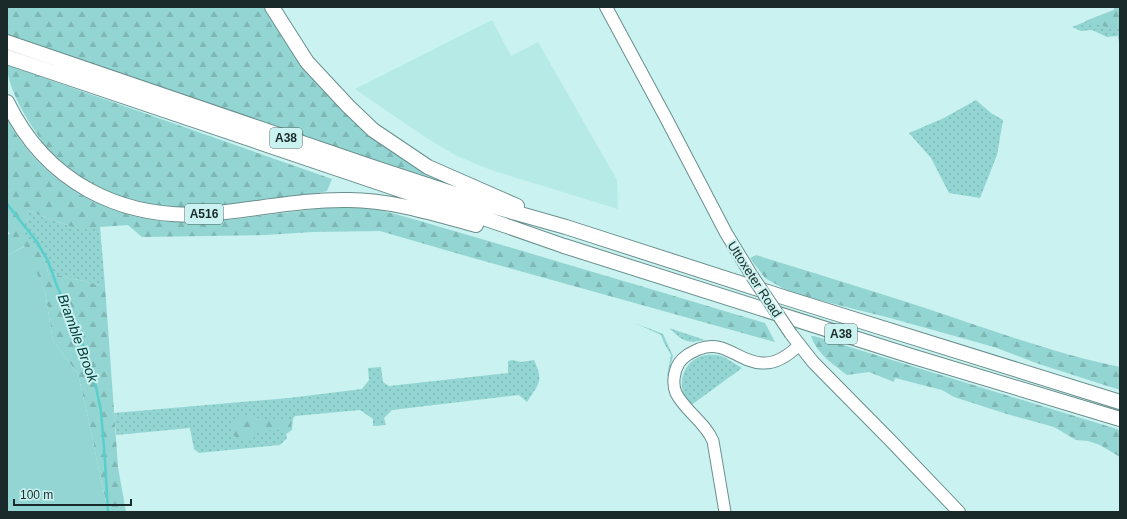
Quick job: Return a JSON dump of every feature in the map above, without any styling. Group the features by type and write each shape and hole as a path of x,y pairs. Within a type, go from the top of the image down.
{"highway":[{"path":"272,7 307,62 348,106 373,130 428,167 566,228"},
{"name":"A38","path":"7,42 488,205 566,228 1120,402"},
{"name":"A38","path":"7,57 564,246 911,356 1120,419"},
{"name":"A516","path":"7,102 23,130 54,165 84,188 129,207 160,213 192,214 244,210 320,200 362,200 386,203 564,246"}],"main road":[{"name":"Uttoxeter Road","path":"606,7 667,120 703,192 739,256 791,334 813,362 959,512"}],"street":[{"path":"725,512 713,441 708,432 684,404 676,392 675,379 677,368 687,355 709,346 724,348 746,359 761,363 775,361 792,352 799,345"}],"shaded area":[{"path":"492,20 511,56 538,42 617,180 618,209 491,170 457,156 425,137 355,89"}],"green space":[{"path":"7,7 264,7 294,55 318,85 342,109 440,180 439,183 375,160 7,37"},
{"path":"1114,7 1120,7 1120,48 1118,36 1107,37 1092,30 1081,31 1072,27 1114,10"},
{"path":"1114,7 1120,7 1120,26 1107,27 1085,21 1114,10"},
{"path":"7,65 332,179 327,191 219,206 196,208 167,207 130,200 80,176 49,151 17,100 10,82"},
{"path":"976,100 991,113 1003,120 997,155 980,198 949,193 931,158 909,133 944,118"},
{"path":"7,119 31,154 45,169 61,182 97,203 137,217 177,222 197,222 238,219 335,207 356,207 380,210 765,323 775,342 380,231 142,237 128,225 72,227 26,210 27,232 24,232 44,259 48,273 105,286 118,467 126,512 108,512 78,374 53,341 45,292 24,246 7,256 7,235 10,234 7,230"},
{"path":"26,210 72,227 100,227 105,286 48,273 44,259 23,232 27,231"},
{"path":"25,246 45,292 53,341 78,374 108,512 7,512 7,256"},
{"path":"756,255 899,299 1069,355 1120,367 1120,390 1039,364 994,347 890,318 791,293 765,278 750,258"},
{"path":"635,323 663,334 673,356 668,376 671,355 661,335"},
{"path":"669,328 705,340 693,342 682,339"},
{"path":"811,336 1120,430 1120,457 1100,445 1088,441 1076,440 1054,427 954,397 942,390 895,378 894,382 869,372 847,375 821,353"},
{"path":"706,355 718,355 742,368 690,406 682,389 684,371 696,358"},
{"path":"513,360 521,362 534,360 539,373 539,382 535,391 527,402 519,395 392,410 384,418 386,425 373,426 373,419 360,410 295,416 293,419 292,430 286,434 287,438 280,445 199,453 194,449 190,428 116,435 114,413 289,398 362,389 369,380 368,368 381,367 383,382 389,386 508,373 508,361"},
{"path":"240,416 292,421 290,430 286,434 279,430 257,431 252,441 243,441 234,436 232,423"}],"waterway":[{"name":"Bramble Brook","path":"7,204 37,242 48,261 92,368 101,411 108,512"}]}
